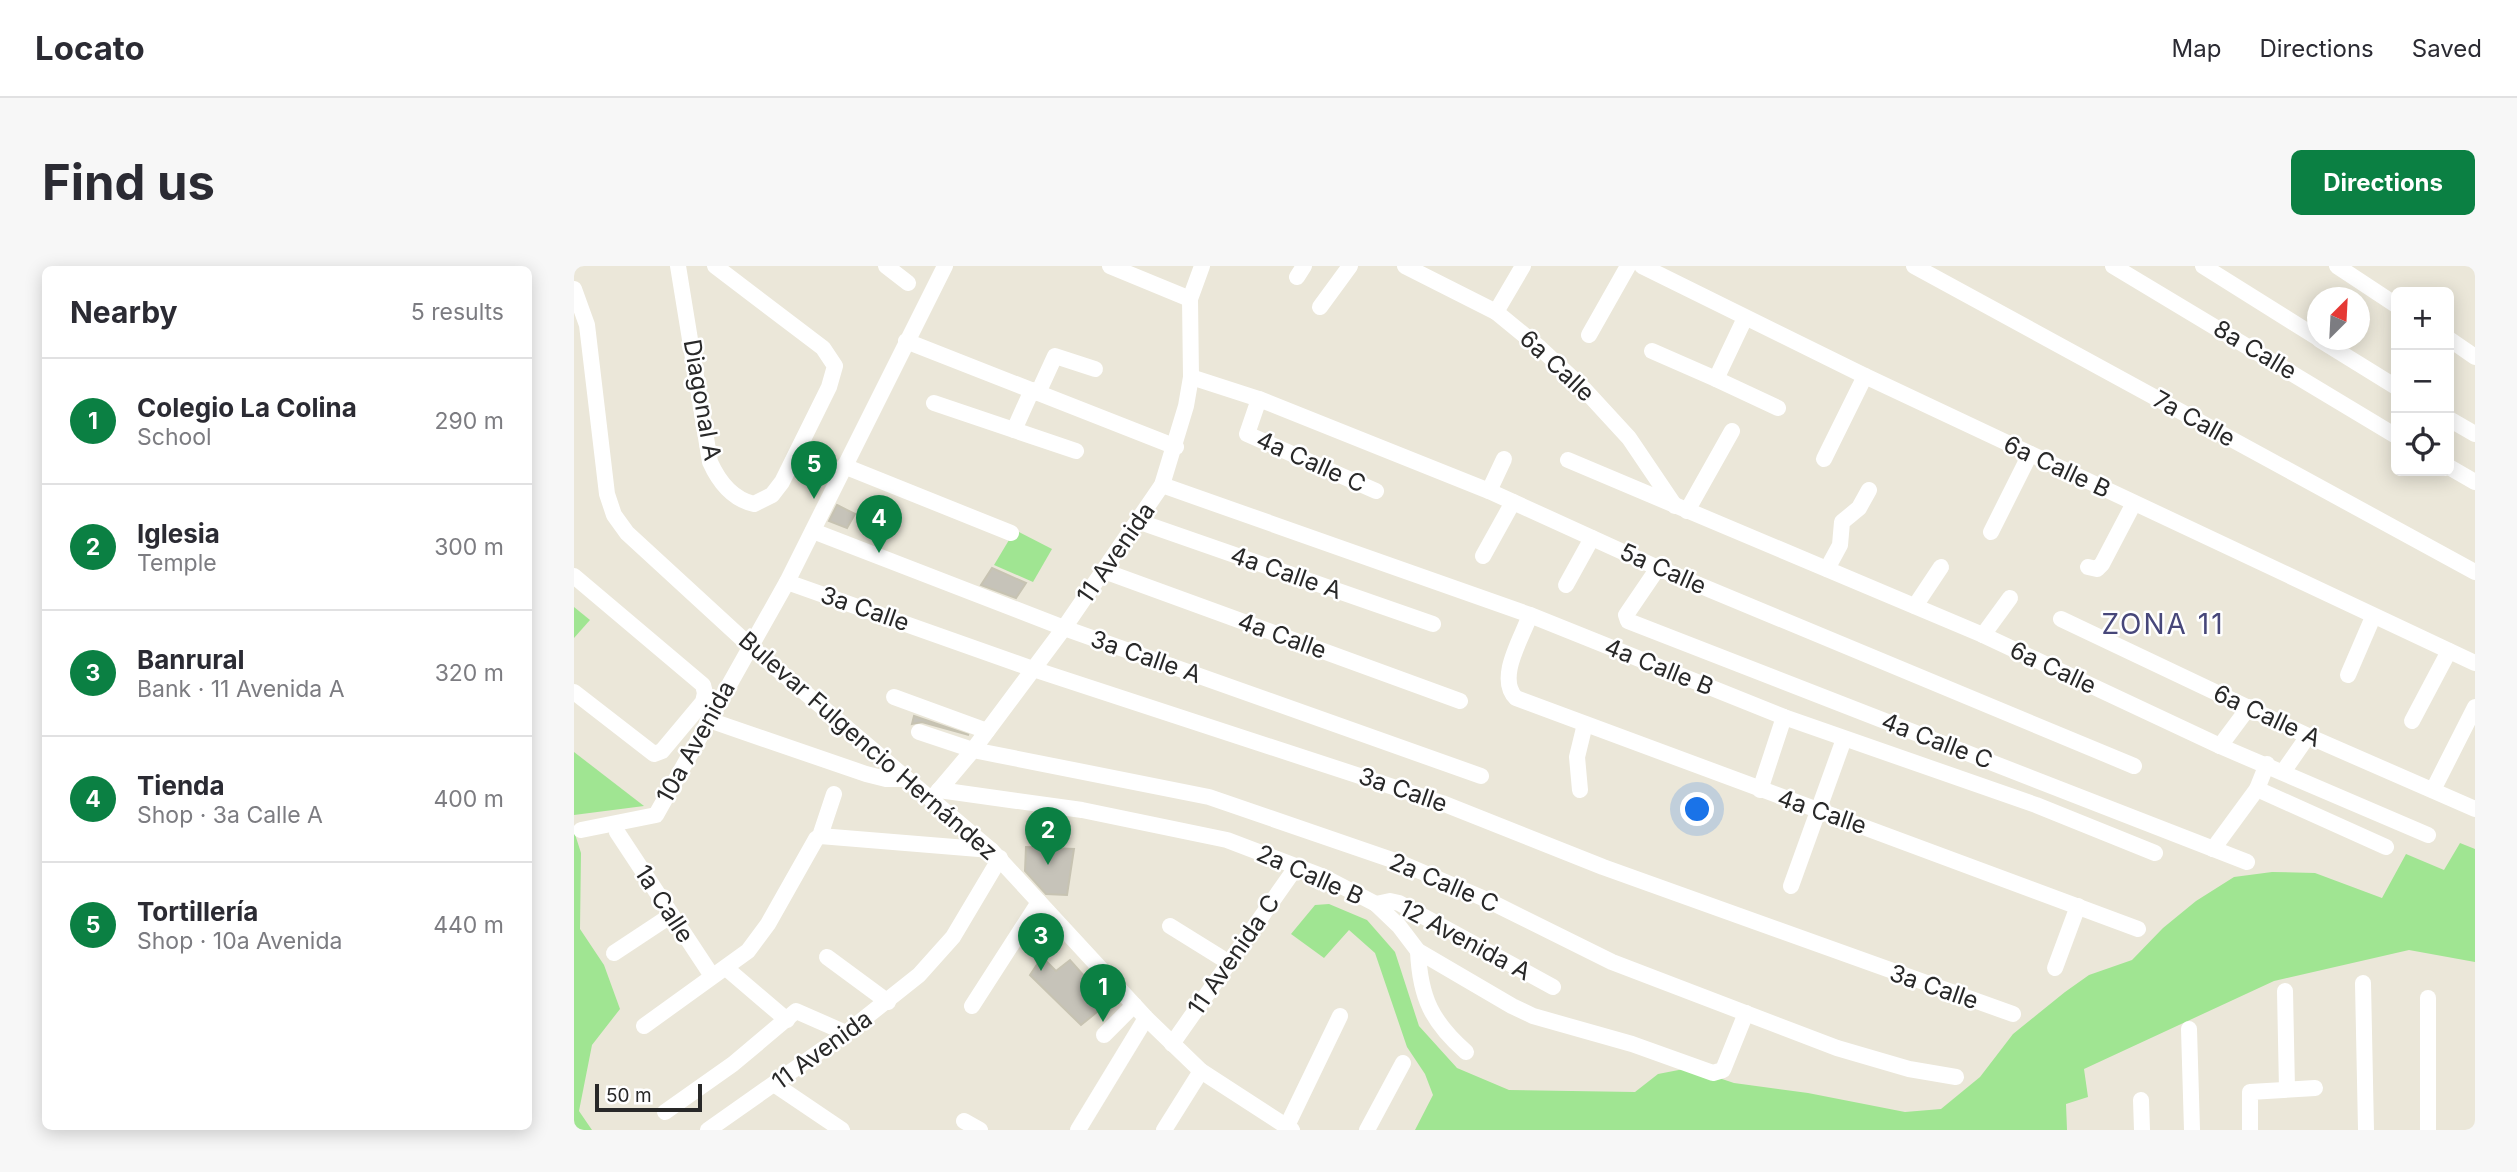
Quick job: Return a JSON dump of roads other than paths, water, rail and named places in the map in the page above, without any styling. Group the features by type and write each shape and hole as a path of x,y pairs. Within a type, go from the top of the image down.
{"street":[{"name":"Diagonal A","path":"678,266 710,462 717,478 731,492 754,504 765,500 782,482 829,387 835,366 831,356 715,266"},
{"path":"886,266 908,284"},
{"name":"10a Avenida","path":"581,830 656,815 787,582 945,266"},
{"path":"1110,266 1190,299"},
{"name":"11 Avenida","path":"935,795 973,750 1064,628 1140,522 1162,485 1176,447 1191,377 1190,299 1202,266"},
{"path":"1320,307 1350,266"},
{"name":"6a Calle","path":"1405,266 1496,312 1539,348 1629,438 1681,509"},
{"path":"1496,312 1523,266"},
{"path":"1589,335 1628,266"},
{"name":"6a Calle B","path":"1642,266 1865,376 2475,663"},
{"name":"7a Calle","path":"1914,266 2475,572"},
{"name":"8a Calle","path":"2113,266 2391,433"},
{"path":"2203,266 2307,331"},
{"path":"2337,266 2391,302"},
{"name":"Bulevar Fulgencio Hernández","path":"574,289 587,325 599,446 614,515 626,533 750,646 907,779 935,795 995,854 1146,1018 1201,1071 1288,1129"},
{"path":"1716,379 1745,318"},
{"path":"906,341 1176,447"},
{"path":"2454,342 2475,356"},
{"path":"2337,350 2391,384"},
{"path":"1652,351 1778,408"},
{"path":"1014,430 1055,356 1095,369"},
{"path":"1824,459 1865,376"},
{"name":"5a Calle","path":"1191,377 1259,399 1489,491 1658,568 2134,766"},
{"name":"4a Calle C","path":"1259,399 1246,433 1376,491"},
{"path":"934,403 1076,451"},
{"path":"2454,422 2475,434"},
{"path":"1681,509 1732,431"},
{"path":"1991,532 2030,454"},
{"path":"1489,491 1504,458"},
{"name":"6a Calle","path":"1568,460 1983,635 2220,746 2428,835"},
{"path":"844,466 1011,533"},
{"path":"2454,470 2475,482"},
{"name":"4a Calle B","path":"1162,485 1531,615 1784,717 2036,805 2155,853"},
{"path":"1827,569 1840,545 1842,522 1859,508 1869,490"},
{"path":"1483,556 1513,502"},
{"path":"2088,567 2097,569 2102,564 2134,503"},
{"name":"4a Calle A","path":"1140,522 1433,624"},
{"name":"3a Calle A","path":"813,531 1064,628 1481,776"},
{"path":"1566,585 1592,538"},
{"path":"1915,606 1941,567"},
{"name":"4a Calle C","path":"1658,568 1626,615 1628,621 2247,863"},
{"name":"4a Calle","path":"1104,571 1460,701"},
{"path":"574,576 703,685 705,693 703,702 662,751 654,754 574,692"},
{"name":"3a Calle","path":"787,582 1033,669 1442,803 1615,872 2013,1014"},
{"path":"1983,635 2010,598"},
{"name":"4a Calle","path":"1531,615 1506,678 1508,691 1516,698 2138,929"},
{"path":"2348,675 2373,617"},
{"name":"6a Calle A","path":"2061,619 2308,736 2475,809"},
{"path":"2412,720 2449,651"},
{"path":"894,697 987,730"},
{"path":"2220,746 2249,707"},
{"path":"2433,790 2474,710"},
{"path":"1760,790 1784,717"},
{"path":"709,720 866,774 886,779 907,779"},
{"path":"1580,790 1577,757 1585,724"},
{"name":"2a Calle C","path":"919,732 973,750 1209,797 1401,863 1485,899 1612,962 1837,1048 1909,1069 1956,1077"},
{"path":"2283,772 2308,736"},
{"path":"1791,886 1844,739"},
{"path":"2213,849 2257,789 2267,764"},
{"path":"2257,789 2386,848"},
{"path":"644,1026 743,956 759,938 820,836 834,794"},
{"name":"2a Calle B","path":"935,795 1082,810 1227,840 1297,866 1376,904 1399,926 1418,951 1533,1016 1632,1044 1713,1073 1723,1070 1746,1013"},
{"name":"1a Calle","path":"617,832 670,916 719,972 793,1015 846,1033"},
{"path":"820,836 995,854"},
{"name":"11 Avenida","path":"708,1130 846,1033 919,975 953,937 995,854"},
{"name":"11 Avenida C","path":"1172,1044 1297,866"},
{"path":"972,1006 1039,902"},
{"name":"12 Avenida A","path":"1376,904 1399,902 1553,987"},
{"path":"2055,968 2078,906"},
{"path":"614,953 670,916"},
{"path":"1170,926 1228,962"},
{"path":"1418,951 1421,981 1428,1007 1443,1031 1466,1052"},
{"path":"827,957 888,1002"},
{"path":"2363,983 2366,1130"},
{"path":"2285,991 2287,1089"},
{"path":"2428,999 2428,1130"},
{"path":"1104,1035 1134,1005"},
{"path":"665,1112 733,1064 793,1015"},
{"path":"1288,1129 1340,1016"},
{"path":"1077,1130 1146,1018"},
{"path":"2189,1029 2192,1130"},
{"path":"1367,1130 1403,1063"},
{"path":"1164,1130 1201,1071"},
{"path":"774,1084 842,1130"},
{"path":"2250,1130 2250,1092 2315,1088"},
{"path":"2141,1100 2143,1130"},
{"path":"964,1121 980,1130"}],"place":[{"name":"Tortillería","path":"814,499"},
{"name":"Tienda","path":"879,553"},
{"name":"Iglesia","path":"1048,865"},
{"name":"Banrural","path":"1041,971"},
{"name":"Colegio La Colina","path":"1103,1022"}],"district":[{"name":"ZONA 11","path":"2163,624"}]}
